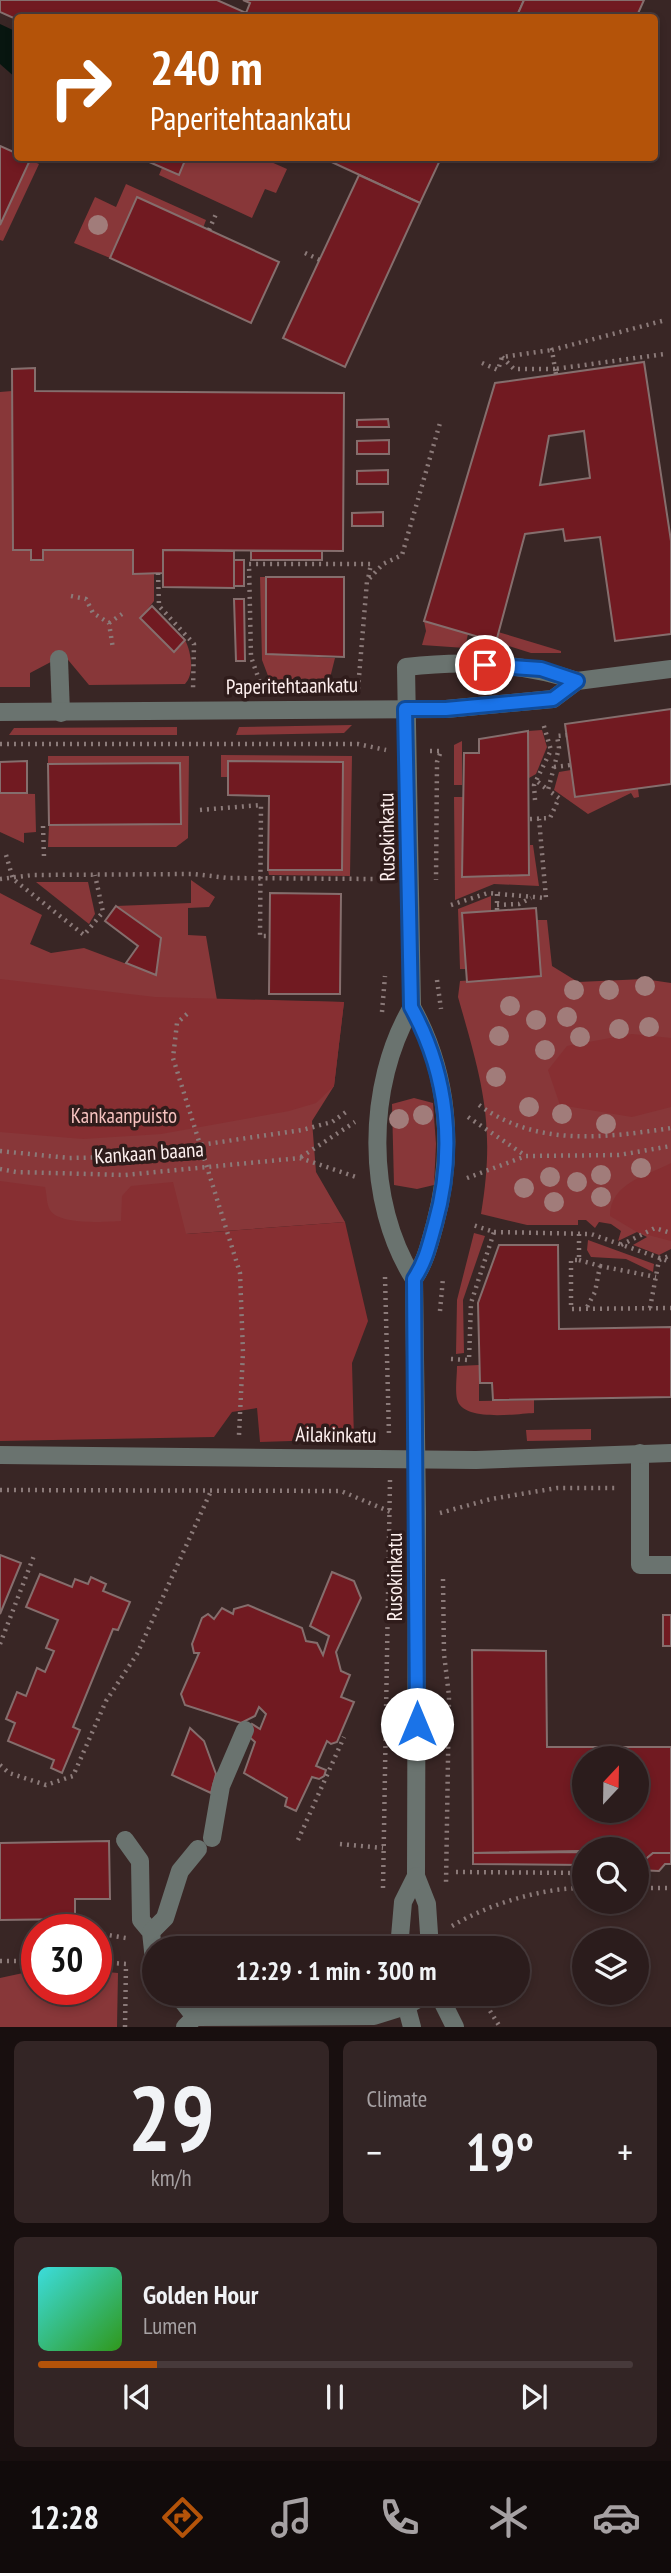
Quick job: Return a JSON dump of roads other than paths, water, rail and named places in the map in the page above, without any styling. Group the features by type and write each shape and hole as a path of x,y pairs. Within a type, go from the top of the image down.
{"street":[{"path":"59,659 61,713"},
{"name":"Paperitehtaankatu","path":"406,667 446,663 541,669 577,681 671,669"},
{"name":"Rusokinkatu","path":"406,667 411,1007 424,1030 438,1069 446,1111 447,1142 443,1192 428,1254 414,1279"},
{"name":"Paperitehtaankatu","path":"0,712 446,709 553,699 577,681"},
{"name":"Rusokinkatu","path":"411,1007 399,1028 386,1070 381,1101 379,1167 384,1203 395,1242 414,1279 416,1877 427,1903 429,1936"},
{"path":"640,1453 640,1565 671,1565"},
{"name":"Ailakinkatu","path":"0,1455 416,1460 671,1453"},
{"path":"156,1936 180,1871 205,1843 221,1786 245,1730"},
{"path":"125,1840 140,1861 141,1920 148,1936"},
{"name":"Rusokinkatu","path":"400,1936 403,1902 416,1877"},
{"path":"182,2006 190,2022 374,2016 392,2006"},
{"path":"407,2006 412,2027"},
{"path":"444,2006 454,2027"}],"park label":[{"name":"Kankaanpuisto","path":"124,1116"}]}
